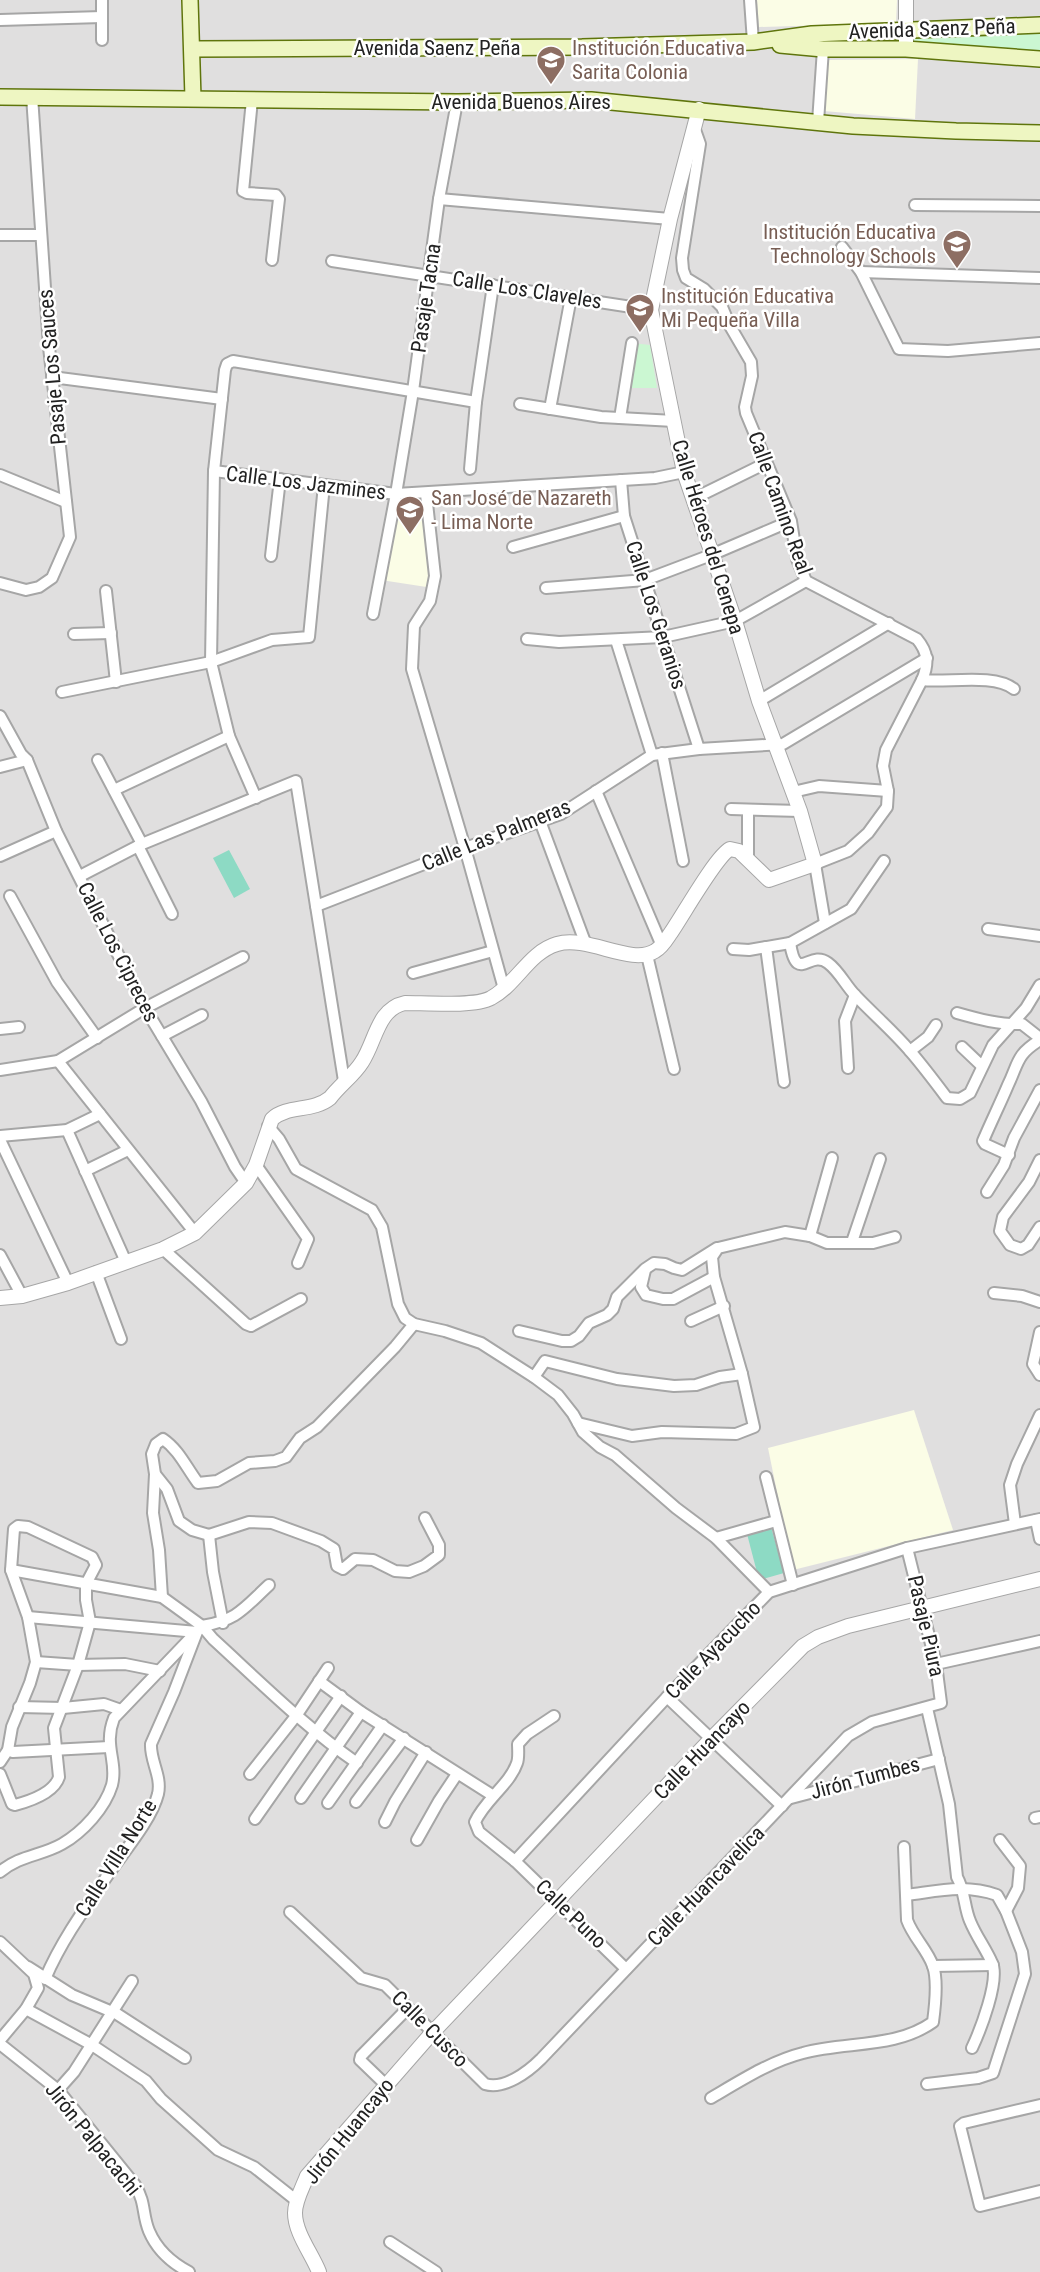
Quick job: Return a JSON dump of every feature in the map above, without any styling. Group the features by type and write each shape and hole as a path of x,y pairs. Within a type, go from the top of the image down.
{"main road":[{"path":"190,0 193,98"},
{"name":"Avenida Saenz Peña","path":"192,49 582,48 753,42 812,34 1040,25"},
{"name":"Avenida Saenz Peña","path":"753,42 823,49 906,49 1040,59"},
{"name":"Avenida Buenos Aires","path":"0,97 457,102 591,100 818,122 956,131 1040,132"}],"street":[{"path":"102,0 102,40"},
{"path":"750,0 753,42"},
{"path":"906,0 906,49"},
{"path":"0,20 102,17"},
{"path":"818,122 823,49"},
{"name":"Pasaje Los Sauces","path":"0,583 26,590 39,587 52,578 70,537 52,377 32,96"},
{"path":"252,100 243,191 276,195 279,199 272,260"},
{"name":"Pasaje Tacna","path":"373,614 413,391 439,199 457,102"},
{"name":"Calle Héroes del Cenepa","path":"699,109 670,219 651,310 684,471 735,621 759,701 800,811 815,864 825,923"},
{"name":"Calle Camino Real","path":"694,127 700,144 682,258 683,270 686,278 704,289 722,307 730,326 752,362 746,413 791,521 797,560 806,581 917,639 926,649 927,658"},
{"path":"439,199 670,219"},
{"path":"915,205 1040,206"},
{"path":"0,235 41,235"},
{"path":"842,247 861,272 899,349 948,351 1040,343"},
{"name":"Calle Los Claveles","path":"332,261 651,310"},
{"path":"861,272 1040,278"},
{"path":"470,469 476,402 493,285"},
{"path":"550,409 571,297"},
{"path":"620,418 632,344"},
{"path":"256,798 229,736 211,662 214,471 227,364 233,361 476,402"},
{"path":"52,377 222,399"},
{"path":"520,404 620,418 674,421"},
{"path":"693,499 758,467"},
{"name":"Calle Los Jazmines","path":"214,471 396,494 426,494 655,478 684,471"},
{"path":"0,475 66,502"},
{"path":"271,556 280,479"},
{"name":"Calle Los Geranios","path":"621,480 624,516 699,749"},
{"path":"62,692 211,662 272,640 309,637 324,485"},
{"path":"426,494 435,576 430,601 414,626 412,669 504,989"},
{"path":"513,547 624,516"},
{"path":"546,588 645,580 779,526"},
{"path":"527,639 558,642 663,637 735,621 806,581"},
{"path":"106,591 116,682"},
{"path":"759,701 889,623"},
{"path":"74,634 111,633"},
{"path":"616,640 657,754 683,861"},
{"path":"0,1298 22,1296 68,1283 163,1249 195,1233 246,1183 256,1165 266,1139 268,1126 276,1115 324,1103 363,1061 386,1012 396,1005 461,1003 490,999 504,989 544,950 559,943 585,942 629,954 647,955 662,946 686,913 723,852 733,849 748,859 769,880 848,851 868,833 887,807 888,791 883,766 886,750 927,671 927,658"},
{"path":"776,744 783,744 927,658"},
{"path":"922,680 985,681 1014,689"},
{"name":"Calle Los Cipreces","path":"0,716 21,754 27,760 56,831 145,1008 201,1101 235,1167 246,1183"},
{"path":"114,790 229,736"},
{"name":"Calle Las Palmeras","path":"316,906 465,848 561,814 657,754 776,744"},
{"path":"0,767 27,760"},
{"path":"98,760 172,914"},
{"path":"80,876 140,845 296,781 344,1081"},
{"path":"793,792 819,786 888,791"},
{"path":"596,791 662,946"},
{"path":"731,809 800,811"},
{"path":"748,810 748,859"},
{"path":"540,821 585,942"},
{"path":"0,856 56,831"},
{"path":"733,949 749,950 790,944 855,907 884,861"},
{"path":"9,896 57,982 97,1038"},
{"path":"988,929 1040,936"},
{"path":"790,944 795,963 819,960 826,962 910,1051 947,1098 951,1099 960,1099 970,1093 993,1045 1026,1008 1040,985"},
{"path":"766,947 784,1082"},
{"path":"413,973 493,951"},
{"path":"647,955 674,1069"},
{"path":"0,1070 58,1061 145,1008 243,957"},
{"path":"848,1068 844,1021 855,995"},
{"path":"957,1013 981,1020 1022,1024 1040,1039 1028,1048 1015,1066 1010,1083 983,1141 1009,1155"},
{"path":"162,1036 202,1015"},
{"path":"910,1051 928,1037 936,1025"},
{"path":"0,1029 20,1027"},
{"path":"962,1047 982,1066"},
{"path":"58,1061 195,1233"},
{"path":"987,1192 1009,1155 1014,1138 1040,1090"},
{"path":"68,1283 0,1138 67,1130 100,1114"},
{"path":"268,1126 279,1139 296,1169 372,1210 382,1227 398,1304 405,1318 414,1324 445,1331 481,1344 558,1395 583,1432 600,1447 615,1455 676,1508 716,1538 769,1592"},
{"path":"67,1130 126,1262"},
{"path":"85,1171 128,1150"},
{"path":"810,1236 832,1158"},
{"path":"852,1242 880,1159"},
{"path":"1040,1160 1029,1182 1003,1217 1000,1231 1010,1245 1021,1249 1028,1245 1040,1227"},
{"path":"256,1165 308,1239 298,1263"},
{"path":"519,1331 561,1341 571,1341 579,1336 589,1323 613,1310 617,1297 654,1263 682,1269 718,1248 785,1232 810,1236 827,1243 873,1243 895,1237"},
{"path":"578,1423 632,1436 662,1432 736,1434 754,1426 724,1306 714,1277 712,1257 718,1248"},
{"path":"163,1249 251,1326 301,1299"},
{"path":"0,1255 22,1296"},
{"path":"645,1269 641,1287 646,1295 663,1299 673,1299 714,1277"},
{"path":"96,1272 121,1339"},
{"path":"994,1293 1022,1296 1040,1302"},
{"path":"691,1321 724,1306"},
{"path":"162,1597 159,1550 153,1513 155,1474 152,1454 156,1444 163,1439 180,1455 198,1483 217,1481 249,1463 275,1461 286,1457 300,1438 317,1427 329,1412 395,1347 414,1324"},
{"path":"1040,1332 1033,1364 1040,1375"},
{"path":"534,1377 545,1361 617,1379 674,1386 696,1385 720,1377 742,1374"},
{"path":"1015,1524 1010,1485 1017,1464 1040,1415"},
{"path":"155,1474 167,1489 179,1521 192,1530 209,1535 249,1522 272,1523 321,1541 334,1549 337,1566 343,1569 355,1559 373,1560 395,1571 409,1572 424,1566 439,1555 439,1545 424,1518"},
{"path":"766,1477 793,1585"},
{"path":"1038,1519 1040,1539"},
{"name":"Calle Ayacucho","path":"515,1861 667,1697 769,1592 907,1548 1038,1519"},
{"path":"716,1538 776,1521"},
{"path":"0,1762 8,1750 19,1707 30,1683 36,1662 28,1617 11,1570 14,1529 18,1526 28,1527 92,1557 96,1565 86,1584 90,1622 78,1665 54,1728 59,1777 57,1783 31,1800 15,1805 12,1804 0,1774"},
{"path":"209,1535 213,1572 223,1623"},
{"name":"Pasaje Piura","path":"907,1548 936,1664 941,1701 939,1704"},
{"path":"11,1570 162,1597 213,1639 296,1716 357,1763"},
{"name":"Calle Huancayo","path":"432,2033 712,1738 812,1639 848,1626 1040,1579"},
{"path":"28,1617 200,1629 235,1617 269,1585"},
{"path":"0,1872 15,1860 62,1844 94,1817 108,1797 112,1785 114,1774 109,1731 114,1718 200,1629"},
{"name":"Calle Villa Norte","path":"45,1979 71,1930 133,1839 158,1794 158,1778 150,1750 151,1744 200,1629"},
{"path":"936,1664 1040,1641"},
{"path":"36,1662 78,1665 125,1664 160,1671"},
{"path":"250,1774 296,1716 328,1668"},
{"path":"319,1681 361,1712 492,1796 506,1782 518,1762 518,1744 527,1734 554,1716"},
{"path":"255,1819 341,1696"},
{"path":"667,1697 787,1802"},
{"path":"19,1707 63,1708 104,1704 121,1710"},
{"name":"Calle Huancavelica","path":"485,2084 495,2085 510,2080 536,2064 844,1740 872,1722 939,1704"},
{"path":"927,1708 949,1804 957,1877 963,1887 969,1920 993,1965 993,1984 972,2048"},
{"path":"300,1798 361,1712"},
{"path":"328,1803 383,1725"},
{"path":"356,1803 404,1738"},
{"path":"8,1750 13,1752 109,1746"},
{"path":"386,1822 395,1802 426,1752"},
{"name":"Jirón Tumbes","path":"787,1802 939,1759"},
{"path":"417,1840 457,1774"},
{"name":"Calle Puno","path":"492,1796 475,1822 479,1832 515,1861 626,1968"},
{"path":"1000,1840 1020,1866 1017,1888 1006,1911"},
{"path":"711,2097 803,2053 896,2039 921,2031 933,2022 935,2004 933,1966 911,1931 908,1920 904,1847"},
{"path":"907,1895 963,1887 997,1895 1006,1911 1022,1953 1025,1974 993,2073 978,2078 927,2084"},
{"name":"Calle Cusco","path":"290,1911 361,1978 385,1985 485,2084"},
{"path":"0,1942 45,1979 72,1995 124,2018 185,2058"},
{"path":"933,1966 993,1965"},
{"path":"0,2042 38,1988 38,1980 28,1967"},
{"path":"58,2090 74,2072 132,1981"},
{"path":"26,2008 92,2045 146,2081 161,2099 218,2150 254,2167 297,2201"},
{"path":"386,2085 360,2060 361,2056 408,2008"},
{"name":"Jirón Huancayo","path":"319,2272 298,2227 295,2214 297,2201 307,2176 432,2033"},
{"name":"Jirón Palpacachi","path":"0,2042 58,2090 135,2185 143,2198 149,2231 167,2258 184,2271"},
{"path":"1040,2105 961,2125 979,2204 982,2206 1040,2191"},
{"path":"390,2242 436,2272"}],"shaded area":[{"path":"0,0 1040,0 1040,2272 0,2272"},
{"path":"757,0 897,0 896,23 759,27"},
{"path":"918,59 915,119 824,111 826,60"},
{"name":"San José de Nazareth - Lima Norte","path":"396,494 426,494 433,588 381,580"},
{"path":"914,1410 953,1530 793,1570 768,1448"}],"green space":[{"path":"1040,30 1040,53 911,41 913,34"},
{"path":"632,343 650,345 657,388 625,388"},
{"path":"229,850 250,889 234,898 213,858"},
{"path":"771,1527 784,1573 759,1580 747,1534"}],"place":[{"name":"Institución Educativa Sarita Colonia","path":"551,86"},
{"name":"Institución Educativa Technology Schools","path":"957,270"},
{"name":"Institución Educativa Mi Pequeña Villa","path":"640,334"},
{"name":"San José de Nazareth - Lima Norte","path":"410,536"}]}
